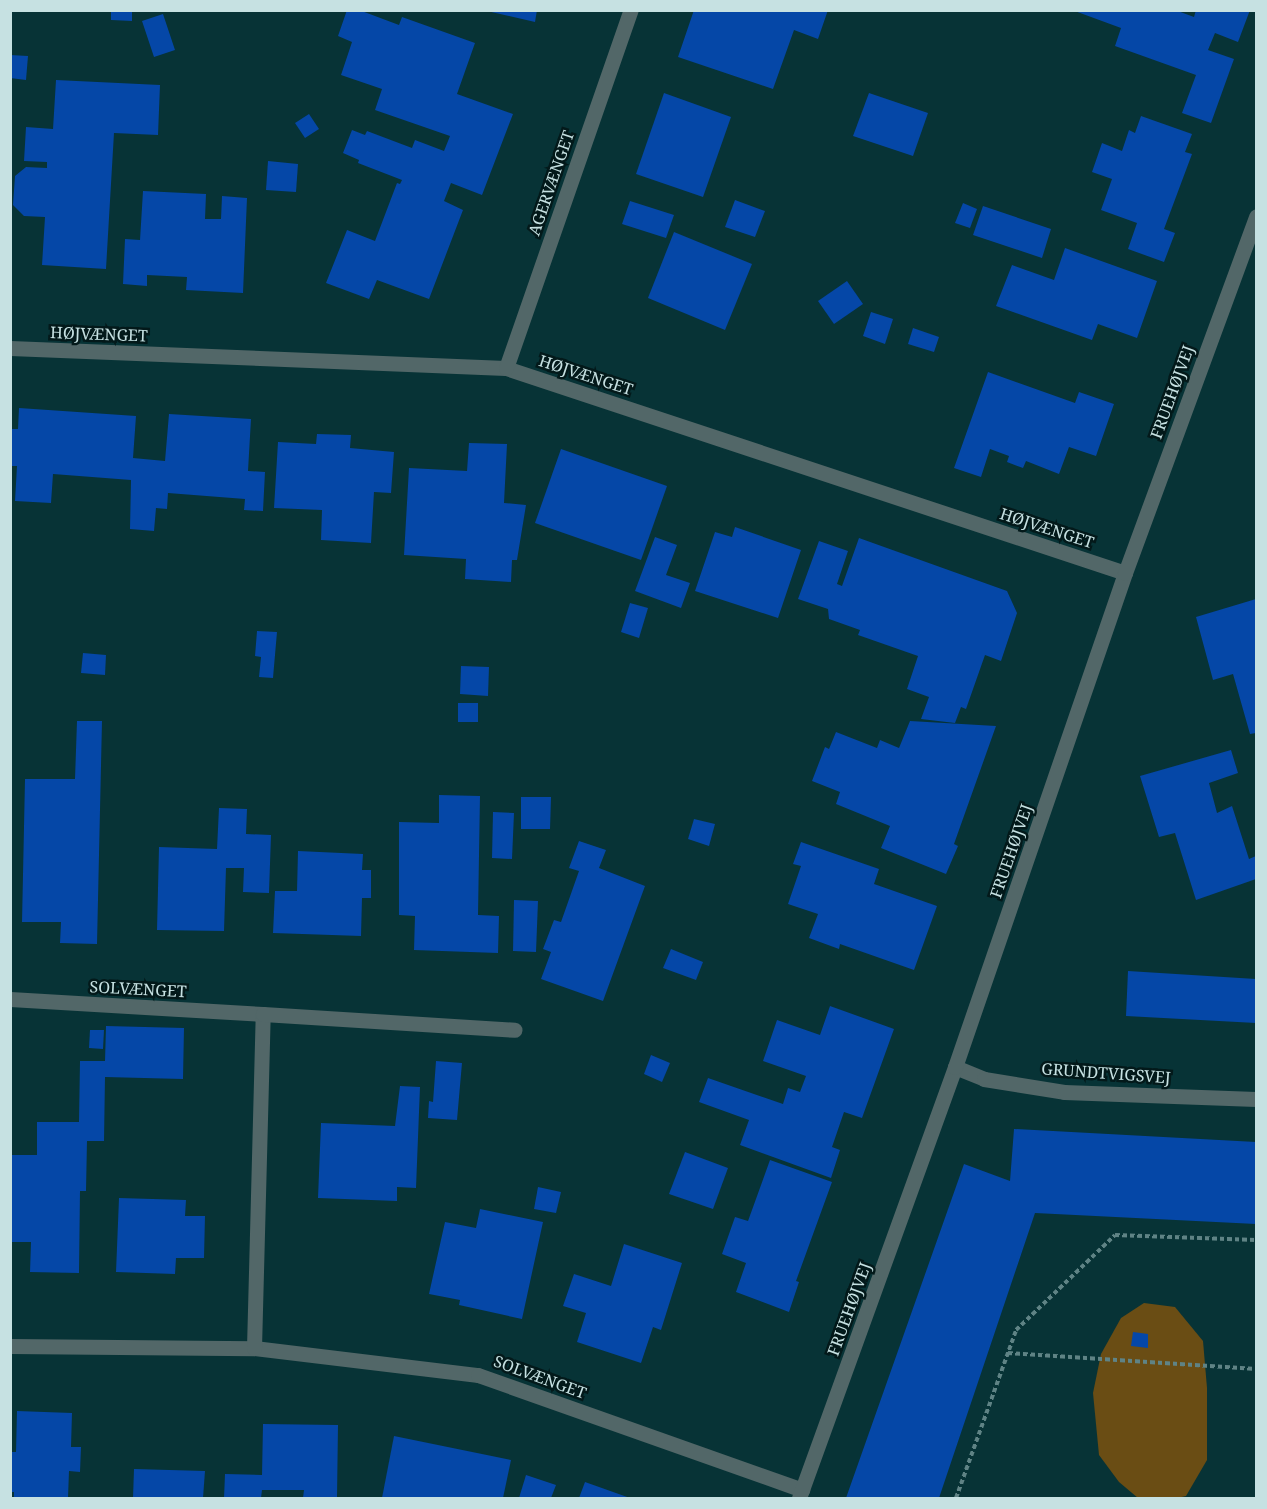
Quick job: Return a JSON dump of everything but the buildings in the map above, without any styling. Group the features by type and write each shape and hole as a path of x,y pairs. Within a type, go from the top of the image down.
{"street":[{"name":"AGERVÆNGET","path":"506,368 631,10"},
{"name":"FRUEHØJVEJ","path":"801,1494 955,1067 1125,573 1257,216"},
{"name":"HØJVÆNGET","path":"10,348 506,368 1125,573"},
{"name":"SOLVÆNGET","path":"10,999 514,1030"},
{"path":"254,1348 263,1014"},
{"name":"GRUNDTVIGSVEJ","path":"955,1067 984,1079 1064,1092 1257,1099"},
{"name":"SOLVÆNGET","path":"10,1346 254,1348 478,1375 801,1494"}],"path":[{"path":"956,1498 1016,1330 1115,1235 1257,1240"},
{"path":"1008,1353 1257,1369"}],"shaded area":[{"path":"1144,1303 1175,1307 1203,1341 1207,1388 1207,1460 1186,1496 1177,1498 1138,1498 1119,1482 1099,1455 1093,1393 1101,1354 1121,1318"}]}
